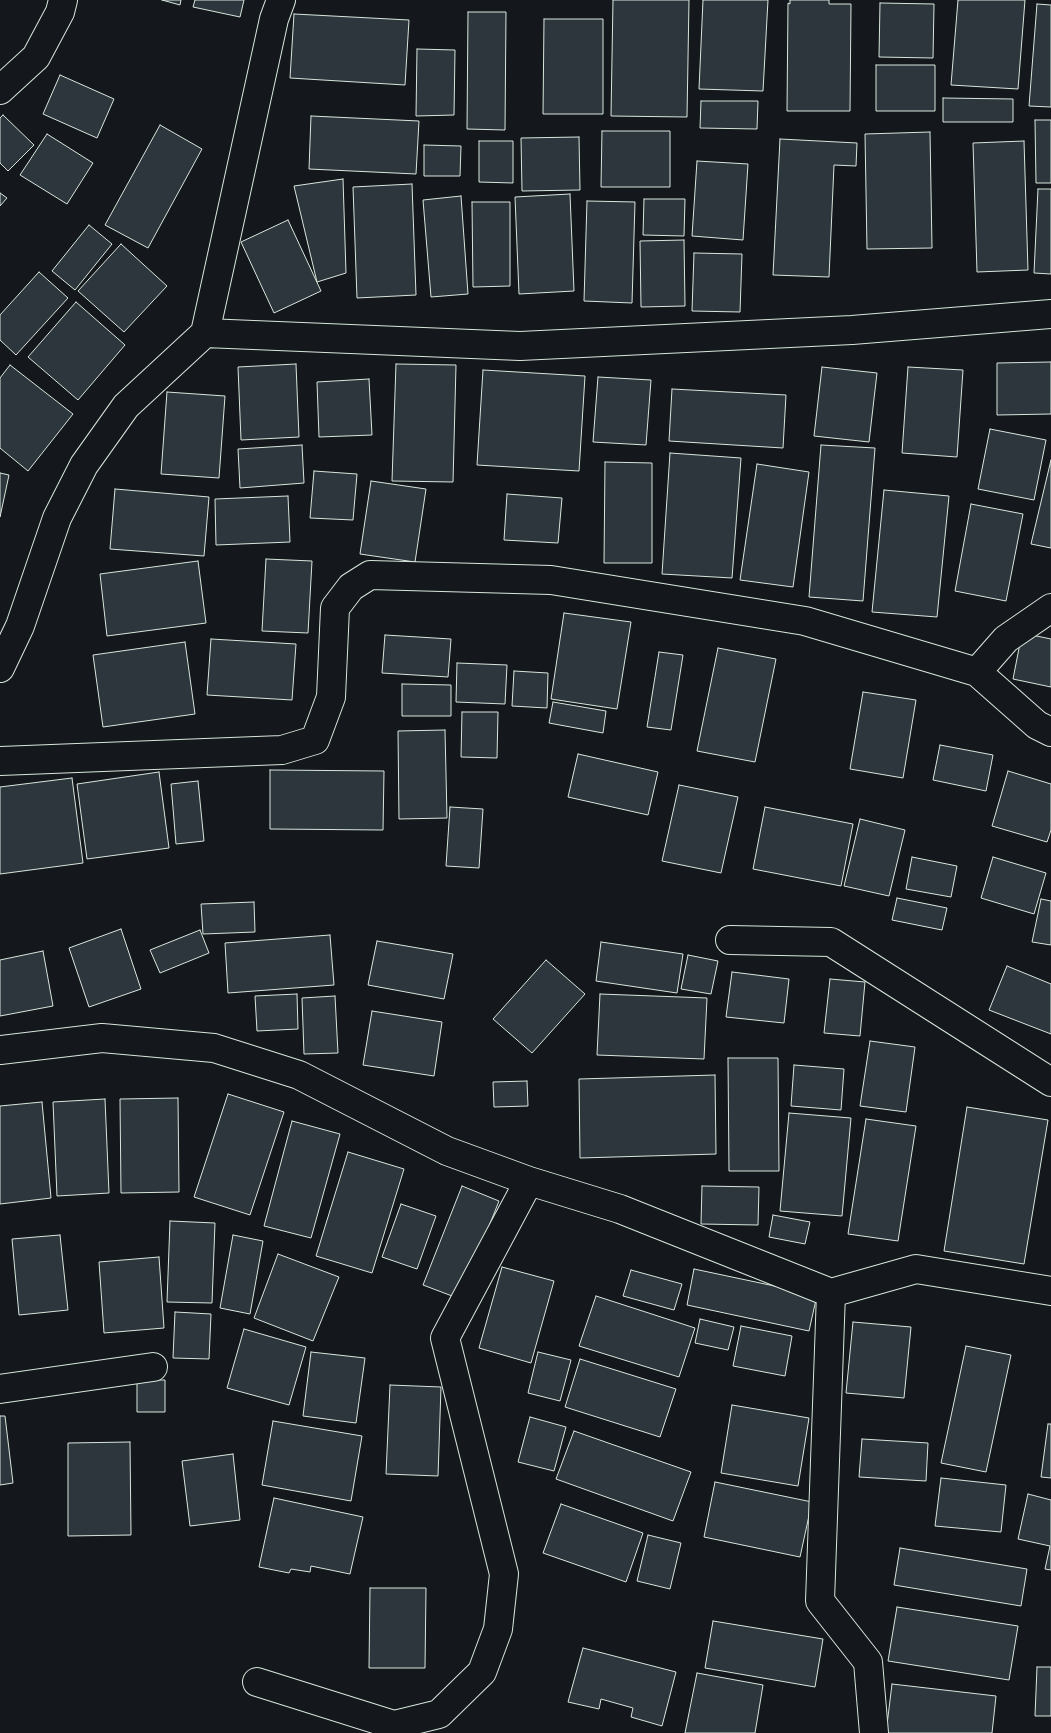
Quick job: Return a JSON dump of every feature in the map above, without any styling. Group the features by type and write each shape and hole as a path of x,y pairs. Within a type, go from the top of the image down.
{"street":[{"path":"0,90 36,57 60,12 63,0"},
{"path":"0,668 20,626 58,518 84,466 126,406 205,333 274,19 281,0"},
{"path":"205,333 520,346 852,330 1051,314"},
{"path":"0,761 282,750 315,740 331,696 335,608 351,587 370,576 551,580 805,620 977,672 1037,725 1051,732"},
{"path":"977,672 1006,639 1051,608"},
{"path":"730,940 831,942 1051,1082"},
{"path":"0,1050 102,1038 214,1048 299,1075 447,1152 529,1181 620,1209 831,1293 916,1269 1051,1291"},
{"path":"257,1682 394,1725 439,1714 482,1672 498,1629 504,1574 446,1338 529,1181"},
{"path":"831,1293 820,1601 868,1662 874,1733"},
{"path":"0,1389 153,1367"}],"building":[{"path":"162,0 181,0 180,5"},
{"path":"195,0 244,0 240,17 193,7"},
{"path":"613,0 689,0 687,117 611,116"},
{"path":"703,0 768,0 763,91 699,89"},
{"path":"790,0 829,0 829,4 851,4 850,111 787,111 788,3 790,4"},
{"path":"958,0 1025,0 1018,89 951,85"},
{"path":"880,3 934,4 933,58 879,57"},
{"path":"1037,4 1051,5 1051,107 1029,106"},
{"path":"468,12 506,12 505,130 467,129"},
{"path":"294,14 409,20 405,85 290,78"},
{"path":"544,19 603,19 603,114 543,114"},
{"path":"417,49 455,50 454,115 416,116"},
{"path":"876,65 935,65 935,111 876,111"},
{"path":"60,75 114,99 97,138 43,114"},
{"path":"943,98 1013,99 1013,122 943,122"},
{"path":"701,101 758,101 757,129 700,128"},
{"path":"3,115 34,145 8,171 0,163 0,118"},
{"path":"311,116 419,121 416,174 309,169"},
{"path":"1035,120 1051,120 1051,183 1036,183"},
{"path":"160,125 202,149 148,248 105,225"},
{"path":"602,131 670,131 670,187 601,187"},
{"path":"930,132 932,248 867,249 865,134"},
{"path":"47,134 93,163 67,204 20,175"},
{"path":"579,137 580,190 522,191 521,138"},
{"path":"780,139 857,143 856,166 834,165 829,277 773,275"},
{"path":"479,141 513,141 513,183 479,182"},
{"path":"1024,141 1028,270 977,272 973,143"},
{"path":"424,145 461,146 460,176 424,176"},
{"path":"697,161 748,164 743,240 692,236"},
{"path":"343,179 346,273 317,282 294,186"},
{"path":"412,184 416,295 357,298 353,187"},
{"path":"1038,189 1051,189 1051,274 1034,273"},
{"path":"0,193 7,198 0,206"},
{"path":"570,194 574,291 519,294 515,197"},
{"path":"461,196 468,294 431,297 423,200"},
{"path":"644,199 685,199 684,236 643,235"},
{"path":"587,201 635,202 632,303 584,301"},
{"path":"472,202 510,202 510,286 473,287"},
{"path":"288,220 321,291 274,313 241,242"},
{"path":"89,225 112,244 75,290 52,271"},
{"path":"684,240 685,306 641,307 640,241"},
{"path":"121,244 167,286 124,332 78,291"},
{"path":"694,253 742,254 740,312 692,311"},
{"path":"39,272 68,298 16,355 0,340 0,315"},
{"path":"76,302 125,345 78,400 28,357"},
{"path":"1051,362 1051,414 997,415 997,363"},
{"path":"296,364 299,437 241,440 238,367"},
{"path":"396,364 456,365 453,482 392,481"},
{"path":"10,365 73,414 28,471 0,448 0,378"},
{"path":"822,367 877,373 869,442 814,436"},
{"path":"908,367 963,370 957,457 902,453"},
{"path":"483,370 585,376 579,471 477,465"},
{"path":"598,377 651,380 646,445 593,442"},
{"path":"369,379 372,435 319,437 317,382"},
{"path":"672,389 786,395 783,448 669,441"},
{"path":"167,392 225,396 219,478 161,474"},
{"path":"990,429 1046,440 1034,500 978,489"},
{"path":"302,445 304,483 240,488 238,449"},
{"path":"821,445 875,448 863,601 809,597"},
{"path":"670,453 741,458 732,578 662,574"},
{"path":"1051,460 1051,548 1031,544"},
{"path":"605,462 652,463 652,563 604,563"},
{"path":"757,464 809,472 793,587 740,580"},
{"path":"314,471 357,474 353,520 310,518"},
{"path":"0,473 9,475 0,517"},
{"path":"371,481 426,489 415,562 360,554"},
{"path":"115,489 209,497 204,556 110,549"},
{"path":"884,490 949,496 937,617 872,612"},
{"path":"507,494 562,498 558,543 504,540"},
{"path":"288,496 290,542 216,545 215,499"},
{"path":"971,504 1023,514 1006,601 955,591"},
{"path":"266,559 312,561 308,633 262,631"},
{"path":"198,561 206,623 107,636 100,574"},
{"path":"564,613 631,622 617,709 551,699"},
{"path":"1022,633 1051,639 1051,687 1013,679"},
{"path":"385,635 451,639 448,677 382,673"},
{"path":"211,639 296,644 292,700 207,695"},
{"path":"185,642 195,714 103,727 93,655"},
{"path":"718,648 776,659 755,762 697,751"},
{"path":"659,652 683,655 671,730 647,727"},
{"path":"457,663 507,665 505,704 456,702"},
{"path":"514,671 548,673 547,708 512,706"},
{"path":"402,684 451,685 451,716 402,716"},
{"path":"863,692 916,700 903,778 850,769"},
{"path":"553,702 606,711 603,733 549,723"},
{"path":"462,712 498,712 497,758 461,757"},
{"path":"445,730 447,818 399,819 398,731"},
{"path":"940,745 993,755 986,791 933,780"},
{"path":"578,754 658,772 648,815 568,797"},
{"path":"270,770 384,771 383,830 270,829"},
{"path":"1008,771 1051,784 1051,830 1047,842 992,826"},
{"path":"159,772 169,848 87,859 77,784"},
{"path":"72,778 83,863 0,874 0,787"},
{"path":"198,781 204,841 176,844 171,784"},
{"path":"679,785 738,797 721,873 662,861"},
{"path":"450,807 483,809 479,868 446,866"},
{"path":"765,807 853,824 841,886 753,869"},
{"path":"860,819 905,830 889,896 844,886"},
{"path":"912,857 957,866 951,897 906,889"},
{"path":"993,857 1046,873 1034,914 981,898"},
{"path":"897,898 947,908 942,930 892,920"},
{"path":"1041,899 1051,901 1051,945 1032,942"},
{"path":"254,902 255,932 203,934 201,904"},
{"path":"121,929 141,989 89,1007 69,948"},
{"path":"200,930 209,953 160,973 150,950"},
{"path":"330,935 334,985 228,993 225,943"},
{"path":"377,941 453,954 444,999 368,985"},
{"path":"601,942 683,954 677,993 596,981"},
{"path":"43,951 53,1006 0,1016 0,960"},
{"path":"688,955 718,961 711,994 681,989"},
{"path":"546,960 585,994 532,1053 493,1019"},
{"path":"1007,966 1051,984 1051,1034 989,1010"},
{"path":"732,972 789,979 784,1023 726,1017"},
{"path":"830,979 865,982 860,1036 824,1033"},
{"path":"297,994 298,1029 257,1031 255,996"},
{"path":"600,994 707,998 704,1059 597,1055"},
{"path":"335,996 338,1053 304,1054 302,998"},
{"path":"372,1011 442,1022 434,1076 363,1065"},
{"path":"870,1041 915,1047 906,1112 860,1106"},
{"path":"728,1058 778,1058 779,1171 729,1171"},
{"path":"794,1065 844,1069 841,1110 791,1106"},
{"path":"715,1075 716,1154 580,1158 579,1079"},
{"path":"527,1081 528,1106 494,1107 493,1082"},
{"path":"228,1094 284,1112 250,1215 194,1197"},
{"path":"178,1098 179,1192 121,1193 120,1099"},
{"path":"105,1099 109,1193 57,1196 53,1102"},
{"path":"42,1102 51,1198 0,1204 0,1106"},
{"path":"967,1107 1048,1120 1024,1264 944,1251"},
{"path":"789,1113 851,1118 842,1216 780,1211"},
{"path":"866,1119 916,1126 898,1241 848,1234"},
{"path":"292,1121 340,1134 311,1238 264,1226"},
{"path":"348,1152 404,1169 372,1273 316,1256"},
{"path":"462,1186 499,1201 460,1299 423,1285"},
{"path":"702,1186 759,1187 758,1225 701,1224"},
{"path":"401,1204 436,1216 417,1269 382,1257"},
{"path":"773,1215 810,1222 805,1244 769,1237"},
{"path":"170,1221 215,1223 212,1303 167,1302"},
{"path":"60,1235 68,1310 19,1315 12,1239"},
{"path":"233,1235 263,1241 250,1314 220,1308"},
{"path":"278,1254 339,1277 313,1341 254,1318"},
{"path":"159,1257 164,1328 104,1333 99,1262"},
{"path":"502,1267 554,1281 531,1363 479,1348"},
{"path":"694,1269 817,1295 809,1331 687,1305"},
{"path":"631,1270 682,1284 674,1310 623,1296"},
{"path":"596,1296 695,1328 679,1377 579,1346"},
{"path":"175,1312 211,1314 209,1359 173,1358"},
{"path":"700,1319 734,1327 728,1350 695,1343"},
{"path":"853,1322 911,1327 904,1398 846,1393"},
{"path":"741,1326 792,1336 785,1376 733,1366"},
{"path":"244,1329 306,1347 289,1405 227,1388"},
{"path":"966,1346 1011,1355 986,1472 941,1463"},
{"path":"311,1352 365,1358 356,1423 303,1416"},
{"path":"538,1352 571,1360 560,1401 528,1393"},
{"path":"580,1359 676,1389 660,1437 565,1407"},
{"path":"137,1380 165,1380 165,1412 137,1412"},
{"path":"390,1385 441,1387 438,1476 386,1474"},
{"path":"732,1405 809,1418 798,1486 721,1473"},
{"path":"0,1416 5,1416 13,1483 0,1485"},
{"path":"530,1417 566,1427 554,1471 518,1462"},
{"path":"273,1421 362,1436 351,1501 262,1485"},
{"path":"1048,1424 1051,1424 1051,1478 1041,1477"},
{"path":"574,1431 691,1472 673,1521 556,1479"},
{"path":"862,1439 928,1443 926,1481 859,1477"},
{"path":"130,1442 131,1535 68,1536 68,1443"},
{"path":"233,1454 240,1520 190,1526 182,1461"},
{"path":"941,1478 1006,1485 1001,1532 935,1526"},
{"path":"715,1482 812,1502 800,1557 704,1537"},
{"path":"1028,1494 1051,1500 1051,1570 1045,1569 1050,1546 1018,1539"},
{"path":"274,1498 363,1517 350,1574 311,1566 310,1572 291,1569 289,1573 259,1567"},
{"path":"561,1504 643,1533 626,1582 543,1553"},
{"path":"648,1535 681,1543 670,1589 637,1581"},
{"path":"900,1548 1027,1569 1021,1606 894,1585"},
{"path":"370,1588 426,1588 425,1668 369,1668"},
{"path":"897,1607 1018,1626 1009,1680 888,1661"},
{"path":"713,1621 823,1639 815,1687 705,1668"},
{"path":"583,1648 676,1672 662,1726 631,1717 633,1708 601,1699 599,1709 568,1702"},
{"path":"1037,1667 1051,1667 1051,1716 1035,1716"},
{"path":"697,1673 763,1685 755,1733 685,1733"},
{"path":"892,1684 996,1696 992,1733 886,1733"}]}
